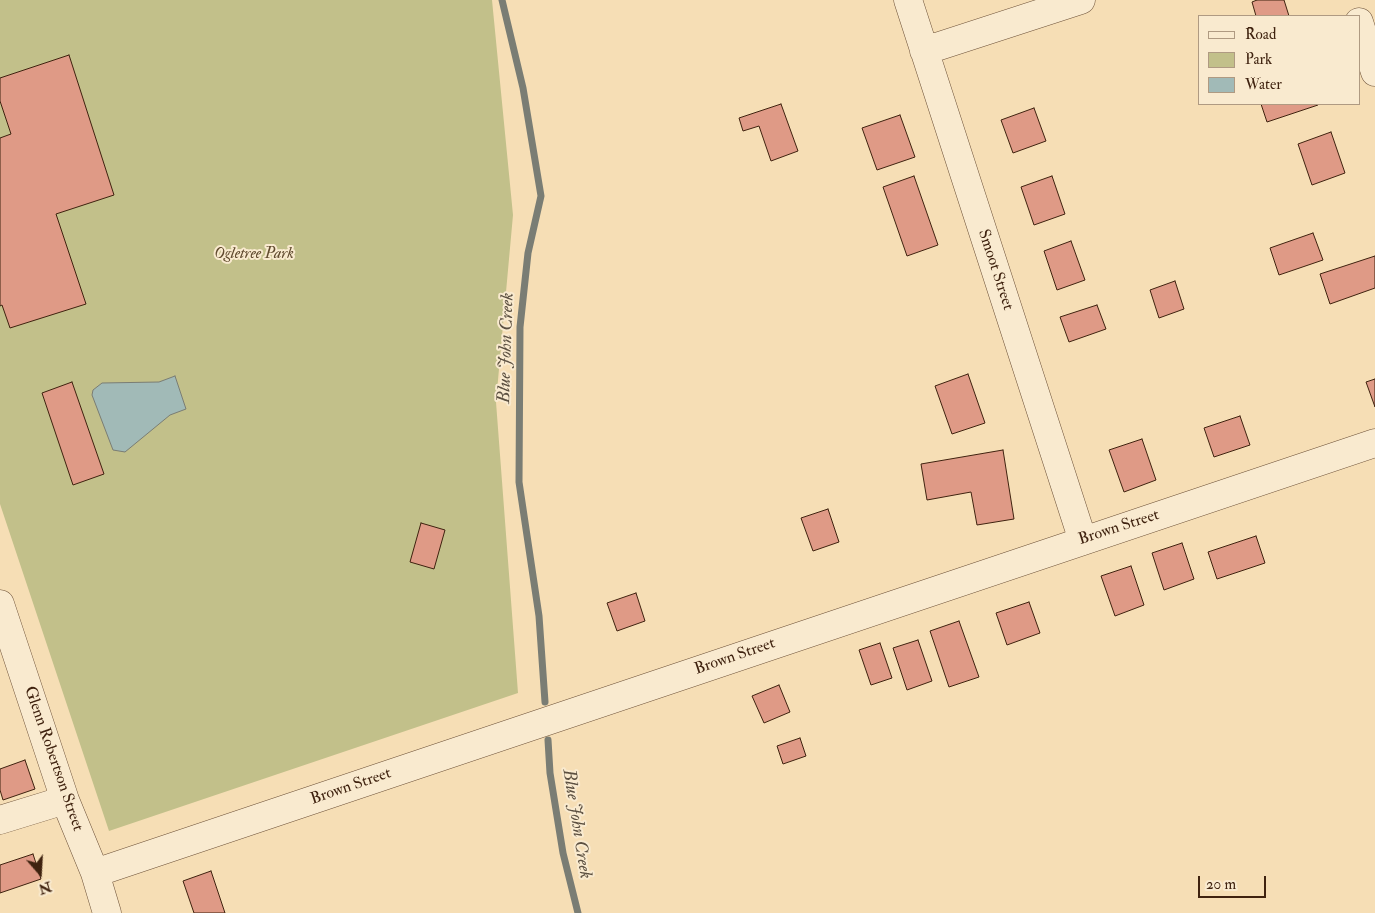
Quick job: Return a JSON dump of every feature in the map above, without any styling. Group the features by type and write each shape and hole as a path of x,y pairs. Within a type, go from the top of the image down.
{"street":[{"name":"Smoot Street","path":"908,0 1082,540"},
{"path":"924,51 1081,0"},
{"path":"1352,0 1357,15"},
{"path":"1360,25 1375,72"},
{"name":"Brown Street","path":"95,873 1375,443"},
{"name":"Glenn Robertson Street","path":"0,604 65,800 95,873 107,913"},
{"path":"0,820 65,800"}],"green space":[{"name":"Ogletree Park","path":"0,0 492,0 513,215 496,402 518,693 109,831 0,504"}],"water":[{"path":"175,376 186,409 170,415 125,452 113,450 92,395 93,390 102,383 159,382"}],"building":[{"path":"1257,0 1284,0 1289,15 1256,15 1252,2"},
{"path":"69,55 114,195 56,214 86,304 10,328 2,305 0,306 0,138 11,134 0,101 0,78"},
{"path":"781,104 798,151 771,161 759,126 743,131 739,118"},
{"path":"1261,105 1318,105 1267,122"},
{"path":"1034,108 1046,141 1013,153 1001,120"},
{"path":"900,115 915,157 877,170 862,128"},
{"path":"1331,132 1345,173 1312,185 1298,144"},
{"path":"914,176 938,245 907,256 883,187"},
{"path":"1052,176 1065,214 1034,225 1021,187"},
{"path":"1313,233 1323,260 1279,275 1270,248"},
{"path":"1071,241 1085,280 1057,290 1044,251"},
{"path":"1375,256 1375,288 1330,304 1320,274"},
{"path":"1175,281 1184,309 1159,318 1150,290"},
{"path":"1097,305 1106,329 1069,342 1060,317"},
{"path":"968,374 985,423 952,434 935,386"},
{"path":"1375,379 1375,407 1366,382"},
{"path":"72,382 104,474 73,485 42,393"},
{"path":"1240,416 1250,445 1214,457 1204,428"},
{"path":"1142,439 1156,480 1124,492 1109,450"},
{"path":"1003,450 1014,519 977,525 971,492 927,500 921,464"},
{"path":"828,509 839,542 813,551 801,518"},
{"path":"421,523 445,530 434,569 410,562"},
{"path":"1256,536 1265,563 1217,579 1208,552"},
{"path":"1182,543 1194,579 1164,590 1152,553"},
{"path":"1131,566 1144,605 1115,616 1101,576"},
{"path":"636,593 645,621 617,631 607,603"},
{"path":"1029,602 1040,633 1007,645 996,613"},
{"path":"959,621 979,677 949,687 930,631"},
{"path":"918,640 932,681 907,690 893,648"},
{"path":"880,643 892,678 871,685 859,650"},
{"path":"779,685 790,712 764,723 752,696"},
{"path":"800,738 806,756 783,764 777,746"},
{"path":"25,760 35,789 3,800 0,790 0,769"},
{"path":"33,854 41,879 0,893 0,865"},
{"path":"211,871 225,913 194,913 183,881"}],"waterway":[{"name":"Blue John Creek","path":"502,0 523,88 541,196 528,253 520,327 519,482 539,616 545,702"},
{"name":"Blue John Creek","path":"548,740 550,773 563,853 578,913"}]}
